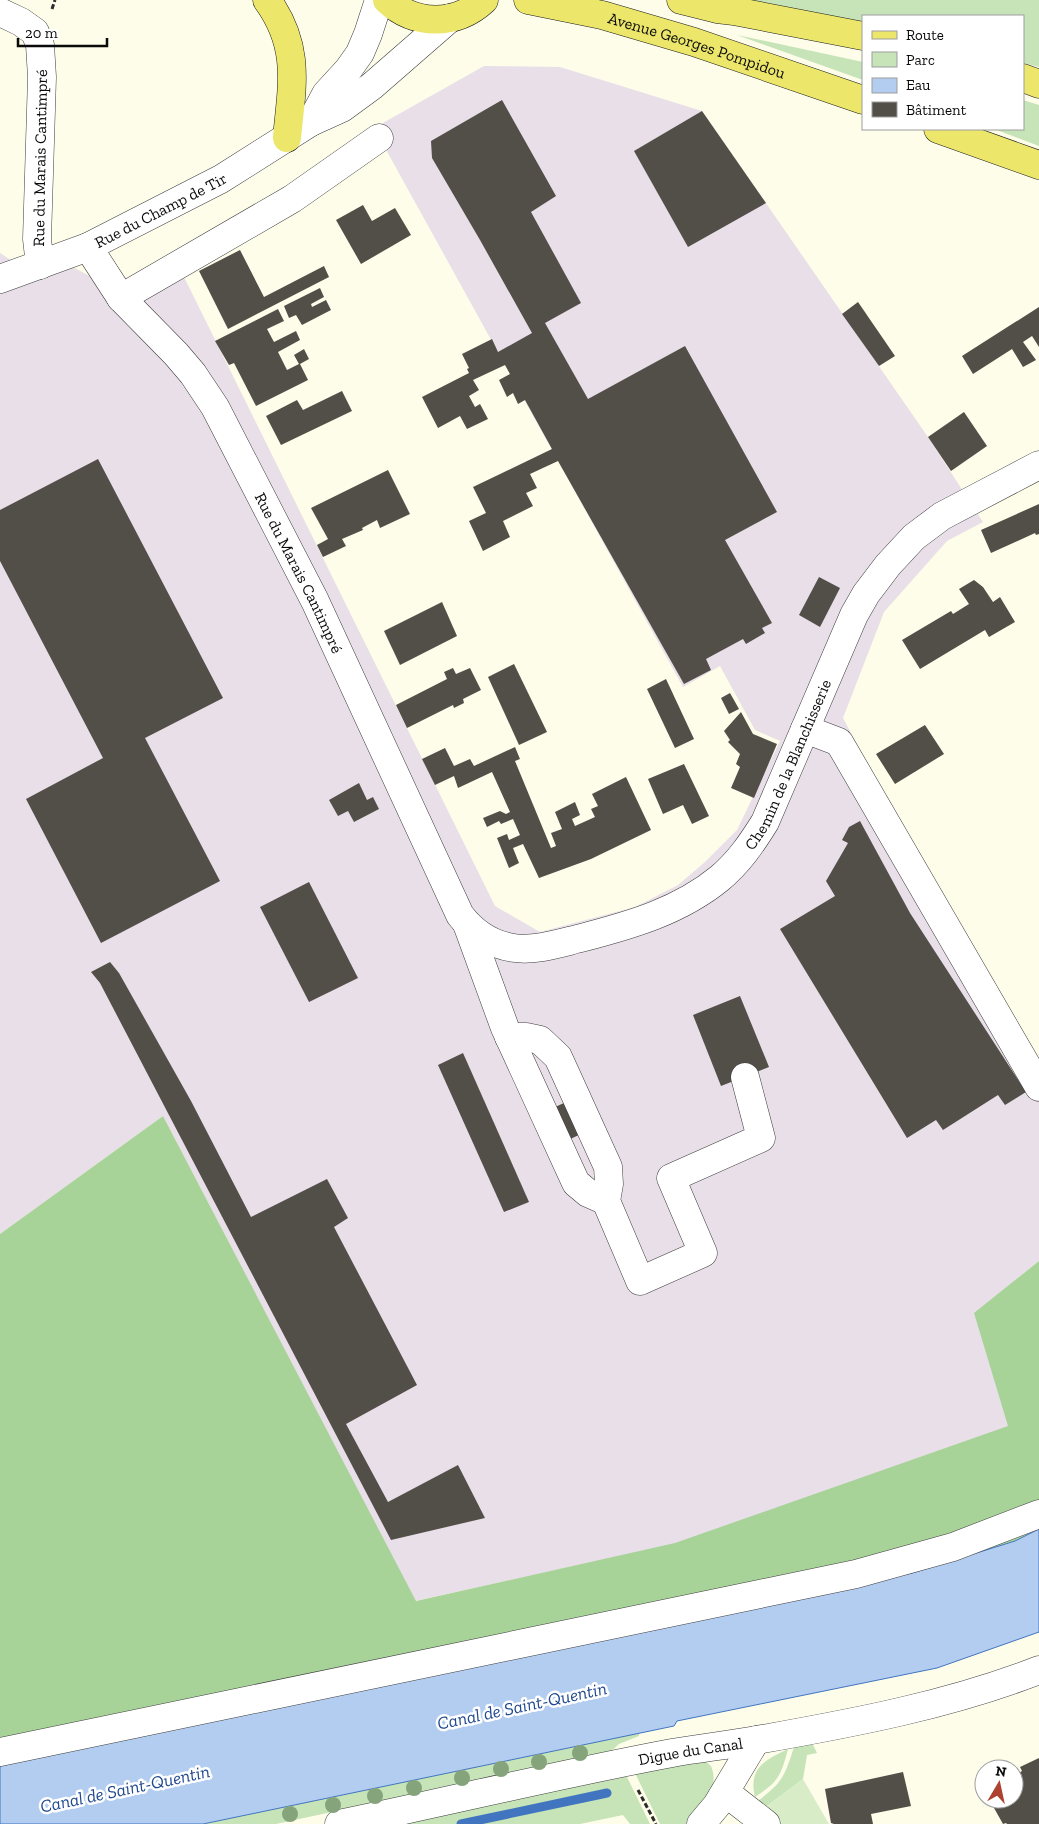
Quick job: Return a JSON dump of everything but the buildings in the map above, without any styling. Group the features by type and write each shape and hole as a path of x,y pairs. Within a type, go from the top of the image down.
{"main road":[{"path":"267,0 280,20 291,56 293,76 287,138"},
{"path":"387,0 395,7 412,16 431,20 450,18 473,9 484,0"},
{"name":"Avenue Georges Pompidou","path":"528,0 602,15 694,42 862,100"},
{"path":"681,0 717,9 862,36"},
{"path":"1024,78 1039,84"},
{"path":"941,130 1039,165"}],"street":[{"path":"310,122 326,94 348,70 360,53 379,0"},
{"name":"Rue du Marais Cantimpré","path":"0,12 21,22 35,32 40,45 42,77 37,239 40,266"},
{"path":"310,122 342,108 365,92 450,18"},
{"name":"Rue du Champ de Tir","path":"0,279 88,248 197,192 246,164 310,122"},
{"path":"122,298 292,199 379,138"},
{"name":"Rue du Marais Cantimpré","path":"88,248 122,298 176,354 193,374 215,407 315,601 453,901 468,924"},
{"name":"Chemin de la Blanchisserie","path":"468,924 490,941 513,948 537,947 574,940 662,914 688,901 720,878 746,850 770,811 854,615 866,594 888,565 914,537 942,516 1039,465"},
{"path":"805,728 839,742 1039,1087"},
{"path":"468,924 508,1037 576,1183 588,1193 606,1201"},
{"path":"508,1037 526,1037 540,1040 558,1057 608,1167 609,1184 606,1201 640,1281 703,1253 671,1178 761,1138 744,1077"},
{"path":"0,1752 856,1574 952,1547 1039,1514"},
{"name":"Digue du Canal","path":"339,1824 624,1763 911,1710 1039,1670"},
{"path":"702,1824 725,1792 756,1740"},
{"path":"725,1792 766,1824"}],"path":[{"path":"624,1763 656,1824"}],"shaded area":[{"path":"484,66 560,67 702,111 928,437 983,522 947,541 884,612 843,718 901,826 1039,1062 1039,1261 975,1313 1039,1413 974,1479 415,1601 163,1116 0,1234 0,253 31,273 71,266 136,301 184,277 495,906 540,932 635,907 678,885 705,862 737,830 780,741 755,730 720,666 683,687 374,128"}],"green space":[{"path":"742,0 1039,0 1039,67 1024,63 1024,15 862,15 862,24"},
{"path":"737,35 862,62 862,80"},
{"path":"1024,100 1039,105 1039,146 997,130 1024,130"},
{"path":"163,1116 416,1601 675,1543 1008,1426 974,1313 1039,1261 1039,1529 1015,1541 912,1573 0,1760 0,1234"},
{"path":"639,1733 639,1736 619,1744 610,1752 276,1824 203,1824"},
{"path":"809,1743 813,1745 817,1753 807,1755 803,1779 763,1809 758,1801 782,1778 794,1747"},
{"path":"788,1749 778,1777 769,1787 755,1797 754,1779 760,1766"},
{"path":"705,1761 711,1766 713,1783 708,1798 703,1805 686,1824 660,1824 633,1769"},
{"path":"624,1771 650,1824 630,1824 623,1815 580,1824 369,1824"},
{"path":"803,1779 829,1824 750,1824 763,1809"}],"water":[{"name":"Canal de Saint-Quentin","path":"1039,1529 1039,1632 937,1668 677,1721 674,1726 203,1824 0,1824 0,1760 912,1573 1015,1541"}],"waterway":[{"path":"461,1824 607,1793"}]}
